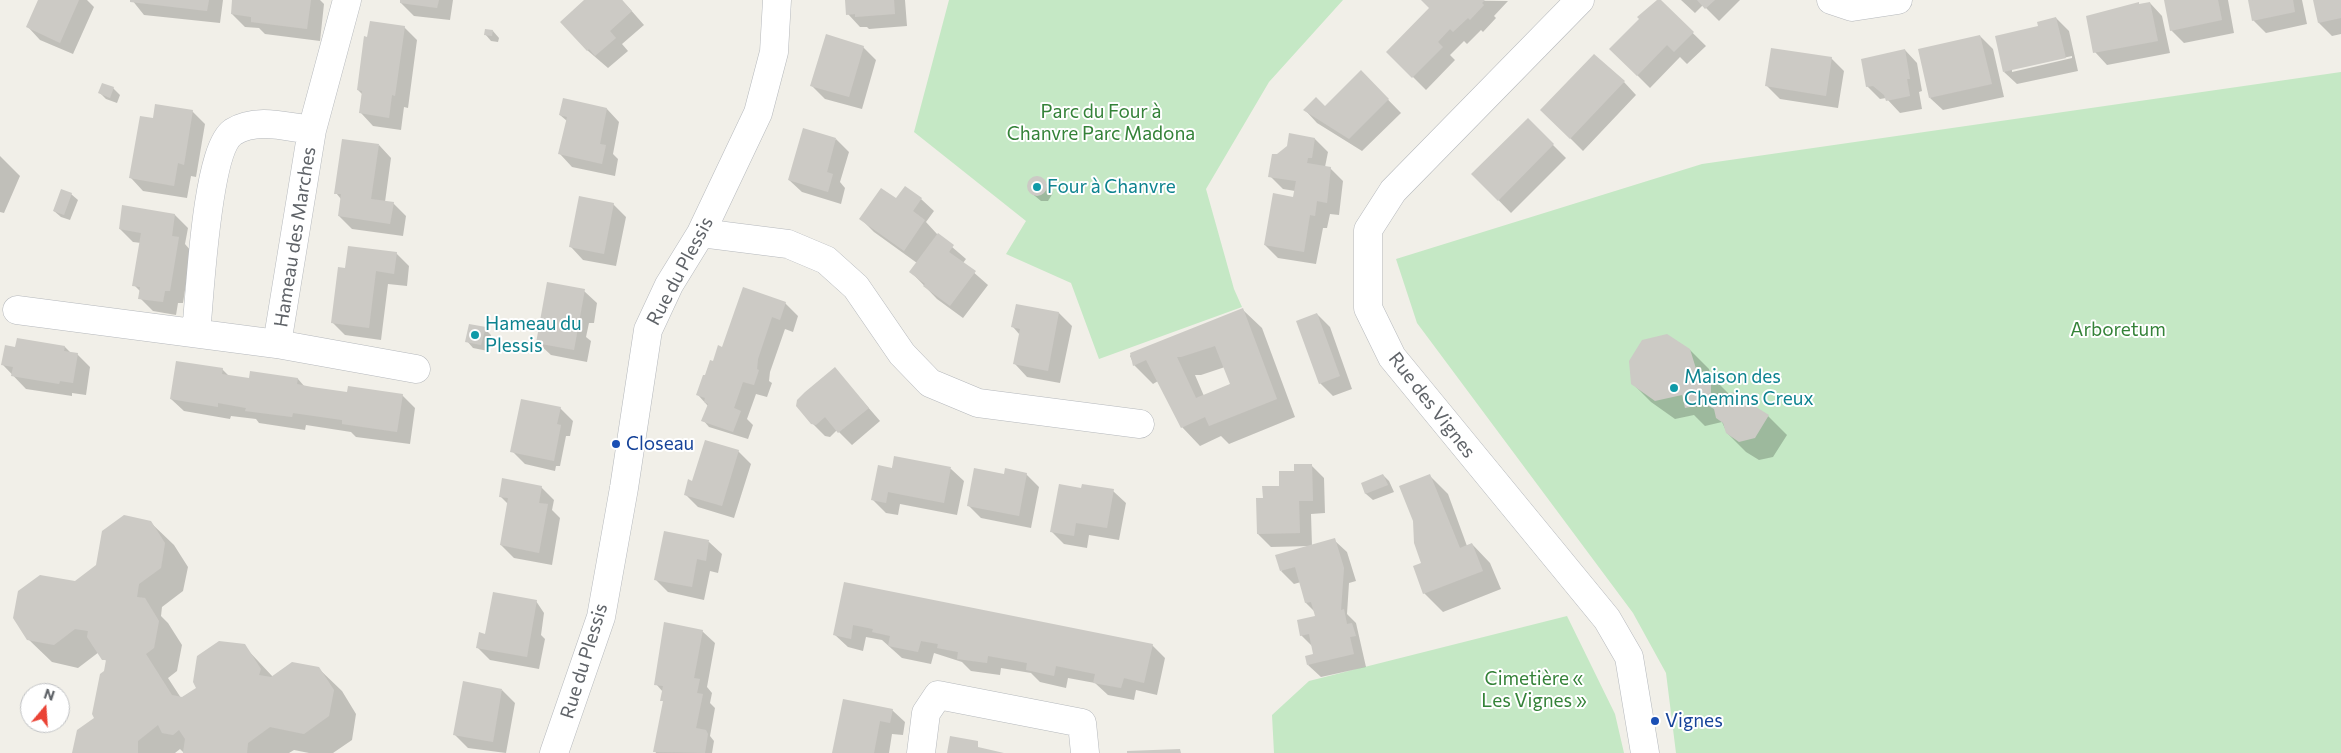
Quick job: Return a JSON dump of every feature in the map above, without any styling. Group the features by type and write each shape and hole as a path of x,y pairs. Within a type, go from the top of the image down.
{"street":[{"name":"Hameau des Marches","path":"277,344 312,130 347,0"},
{"name":"Rue du Plessis","path":"554,753 601,617 624,488 648,330 669,285 701,233 758,113 774,52 777,0"},
{"name":"Rue des Vignes","path":"1580,0 1393,191 1368,230 1368,308 1392,358 1606,619 1629,657 1645,753"},
{"path":"1831,0 1852,7 1898,0"},
{"name":"Hameau des Marches","path":"196,333 211,183 221,148 233,132 258,123 312,130"},
{"path":"701,233 788,244 826,260 856,287 902,354 930,383 978,403 1140,424"},
{"name":"Hameau des Marches","path":"17,310 277,344 416,369"},
{"path":"921,753 926,713 938,695 1082,722 1085,753"}],"green space":[{"name":"Parc du Four à Chanvre Parc Madona","path":"949,0 1343,0 1269,82 1206,189 1234,289 1242,307 1099,359 1071,283 1006,254 1026,221 914,132"},
{"name":"Arboretum","path":"2341,72 2341,753 1676,753 1666,673 1633,613 1417,323 1396,259 1702,164"},
{"name":"Cimetière « Les Vignes »","path":"1567,616 1615,714 1624,753 1274,753 1272,715 1309,681"}],"building":[{"path":"38,0 79,0 60,43 26,27"},
{"path":"130,0 209,0 207,11 130,2"},
{"path":"232,0 311,0 307,29 251,22 251,17 231,14"},
{"path":"400,0 439,0 437,8 400,3"},
{"path":"584,0 622,0 632,11 610,31 616,38 595,56 589,49 587,51 560,22"},
{"path":"845,0 894,0 895,14 855,17 855,14 846,15"},
{"path":"1421,0 1485,0 1482,3 1484,5 1470,20 1468,18 1453,32 1450,29 1438,42 1443,47 1412,78 1386,52 1429,8"},
{"path":"1657,0 1661,0 1694,32 1674,52 1667,45 1637,76 1609,49 1639,19 1637,17"},
{"path":"1697,0 1715,0 1705,9"},
{"path":"2164,0 2218,0 2222,20 2170,31"},
{"path":"2248,0 2293,0 2295,12 2252,21"},
{"path":"2313,0 2341,0 2341,18 2318,23"},
{"path":"2139,2 2139,4 2150,2 2158,41 2093,53 2086,16"},
{"path":"2056,17 2066,58 2003,72 1995,36 2038,26 2037,22"},
{"path":"370,21 405,26 395,96 392,95 389,118 359,113 362,91 357,90 364,36 367,37"},
{"path":"485,29 493,30 492,36 484,35"},
{"path":"826,34 864,46 849,97 810,86"},
{"path":"1980,35 1992,84 1929,98 1918,49"},
{"path":"1771,48 1832,57 1826,96 1765,86"},
{"path":"1905,49 1910,79 1907,79 1910,96 1886,101 1884,95 1873,86 1866,87 1861,59"},
{"path":"1594,54 1625,81 1570,139 1540,110"},
{"path":"1361,70 1389,99 1349,139 1303,110 1316,97 1325,106"},
{"path":"102,83 114,87 110,98 98,93"},
{"path":"563,98 607,108 600,144 606,145 602,164 558,154 567,117 559,115"},
{"path":"155,104 193,110 184,165 178,163 174,186 129,178 140,116 153,118"},
{"path":"1528,118 1554,144 1498,201 1471,174"},
{"path":"803,128 836,138 827,172 833,174 828,192 788,180"},
{"path":"1289,133 1315,138 1312,158 1308,158 1307,163 1331,167 1327,203 1317,201 1315,216 1310,215 1304,252 1264,245 1273,193 1293,197 1296,181 1268,177 1272,154 1277,154 1287,146"},
{"path":"342,139 379,144 371,199 394,202 390,224 338,216 341,194 334,194"},
{"name":"Four à Chanvre","path":"1037,176 1044,179 1047,186 1044,193 1037,196 1030,193 1027,186 1030,179"},
{"path":"905,186 922,198 913,211 925,220 904,251 859,219 881,188 896,198"},
{"path":"61,189 72,193 64,215 53,211"},
{"path":"579,196 614,203 604,254 569,247"},
{"path":"122,205 175,214 172,236 179,237 170,291 165,291 163,302 138,299 140,287 132,286 141,233 119,229"},
{"path":"938,233 954,245 949,252 976,271 950,306 923,286 925,284 909,272"},
{"path":"348,246 397,252 394,274 376,271 369,328 331,323 338,267 345,268"},
{"path":"547,282 585,289 574,350 536,343"},
{"path":"743,287 786,302 780,320 772,317 758,359 757,369 759,370 754,385 743,382 734,408 741,411 733,432 701,421 708,404 704,402 705,398 696,395 710,360 713,361 718,345 722,347"},
{"path":"1016,304 1059,312 1048,371 1013,364 1020,329 1011,327"},
{"path":"1243,308 1277,399 1209,426 1205,417 1181,428 1146,360 1133,366 1130,353","holes":["1215,346 1230,384 1196,398 1177,357"]},
{"path":"1317,313 1340,376 1319,384 1296,321"},
{"name":"Hameau du Plessis","path":"469,324 486,327 481,345 465,342"},
{"name":"Maison des Chemins Creux","path":"1667,334 1690,349 1698,375 1711,375 1711,395 1719,401 1727,398 1732,392 1769,415 1755,438 1739,442 1726,433 1723,423 1716,418 1714,409 1705,404 1685,408 1682,395 1655,401 1631,384 1629,361 1642,340"},
{"path":"17,338 65,346 64,351 78,353 73,383 60,381 59,384 11,376 13,367 1,365 5,345 15,347"},
{"path":"176,361 223,368 222,374 249,378 250,371 298,378 297,384 312,387 347,392 348,386 403,394 397,432 342,424 342,420 293,413 292,417 245,411 246,408 218,403 218,407 170,399"},
{"path":"835,367 869,408 838,433 825,417 816,425 811,424 796,406 797,400 805,392"},
{"path":"521,399 561,407 557,424 561,425 554,461 510,452"},
{"path":"705,440 739,450 722,506 684,495 688,479 692,481"},
{"path":"894,456 951,467 944,503 888,492 886,503 871,500 878,465 892,468"},
{"path":"1294,464 1312,464 1313,501 1299,501 1300,533 1257,534 1256,498 1263,498 1262,486 1279,486 1279,471 1294,471"},
{"path":"974,468 1004,474 1005,468 1027,473 1019,516 967,506"},
{"path":"1383,474 1388,485 1365,494 1361,483"},
{"path":"1430,474 1460,548 1472,543 1483,571 1423,594 1413,566 1421,563 1414,543 1413,521 1399,486"},
{"path":"502,478 542,486 539,503 548,504 539,553 500,545 508,498 499,497"},
{"path":"1059,484 1081,488 1082,484 1114,489 1107,528 1076,523 1074,536 1050,532"},
{"path":"124,515 151,521 165,543 161,568 139,584 137,597 145,598 159,621 154,648 146,654 172,695 182,697 196,688 193,682 197,656 219,641 245,644 261,669 259,675 271,677 292,662 319,667 334,690 329,716 304,734 270,727 248,743 247,753 183,753 185,739 179,730 173,735 162,733 158,725 138,741 138,753 72,753 77,730 94,718 92,714 100,674 104,671 106,660 102,660 87,637 88,631 75,629 54,645 27,640 13,618 18,591 40,575 75,581 96,565 102,531"},
{"path":"664,531 709,540 706,561 697,559 692,587 654,580"},
{"path":"1335,538 1344,568 1341,610 1344,609 1347,624 1352,623 1356,636 1350,637 1354,654 1307,665 1305,656 1313,654 1309,634 1300,636 1297,620 1315,616 1311,602 1305,603 1295,567 1280,571 1275,555"},
{"path":"844,582 1153,644 1144,683 1124,678 1121,688 1093,683 1095,674 1056,666 1054,676 1026,670 1027,663 988,656 987,663 957,659 958,652 937,648 938,644 921,641 918,652 888,646 890,636 872,632 873,629 853,625 851,639 833,635"},
{"path":"493,592 537,600 527,657 476,648 479,632 485,634"},
{"path":"664,622 703,630 694,678 700,679 697,693 703,694 696,728 706,730 708,734 705,753 653,752 663,701 660,701 663,686 654,685"},
{"path":"463,681 502,689 493,742 453,735"},
{"path":"843,699 893,709 890,723 880,721 874,753 832,753"},
{"path":"950,736 978,741 978,747 1004,753 947,753"},
{"path":"1180,749 1181,753 1127,753 1127,751"}],"place":[{"name":"Four à Chanvre","path":"1037,187"},
{"name":"Hameau du Plessis","path":"475,335"},
{"name":"Maison des Chemins Creux","path":"1674,388"},
{"name":"Closeau","path":"616,444"},
{"name":"Vignes","path":"1655,721"}]}
